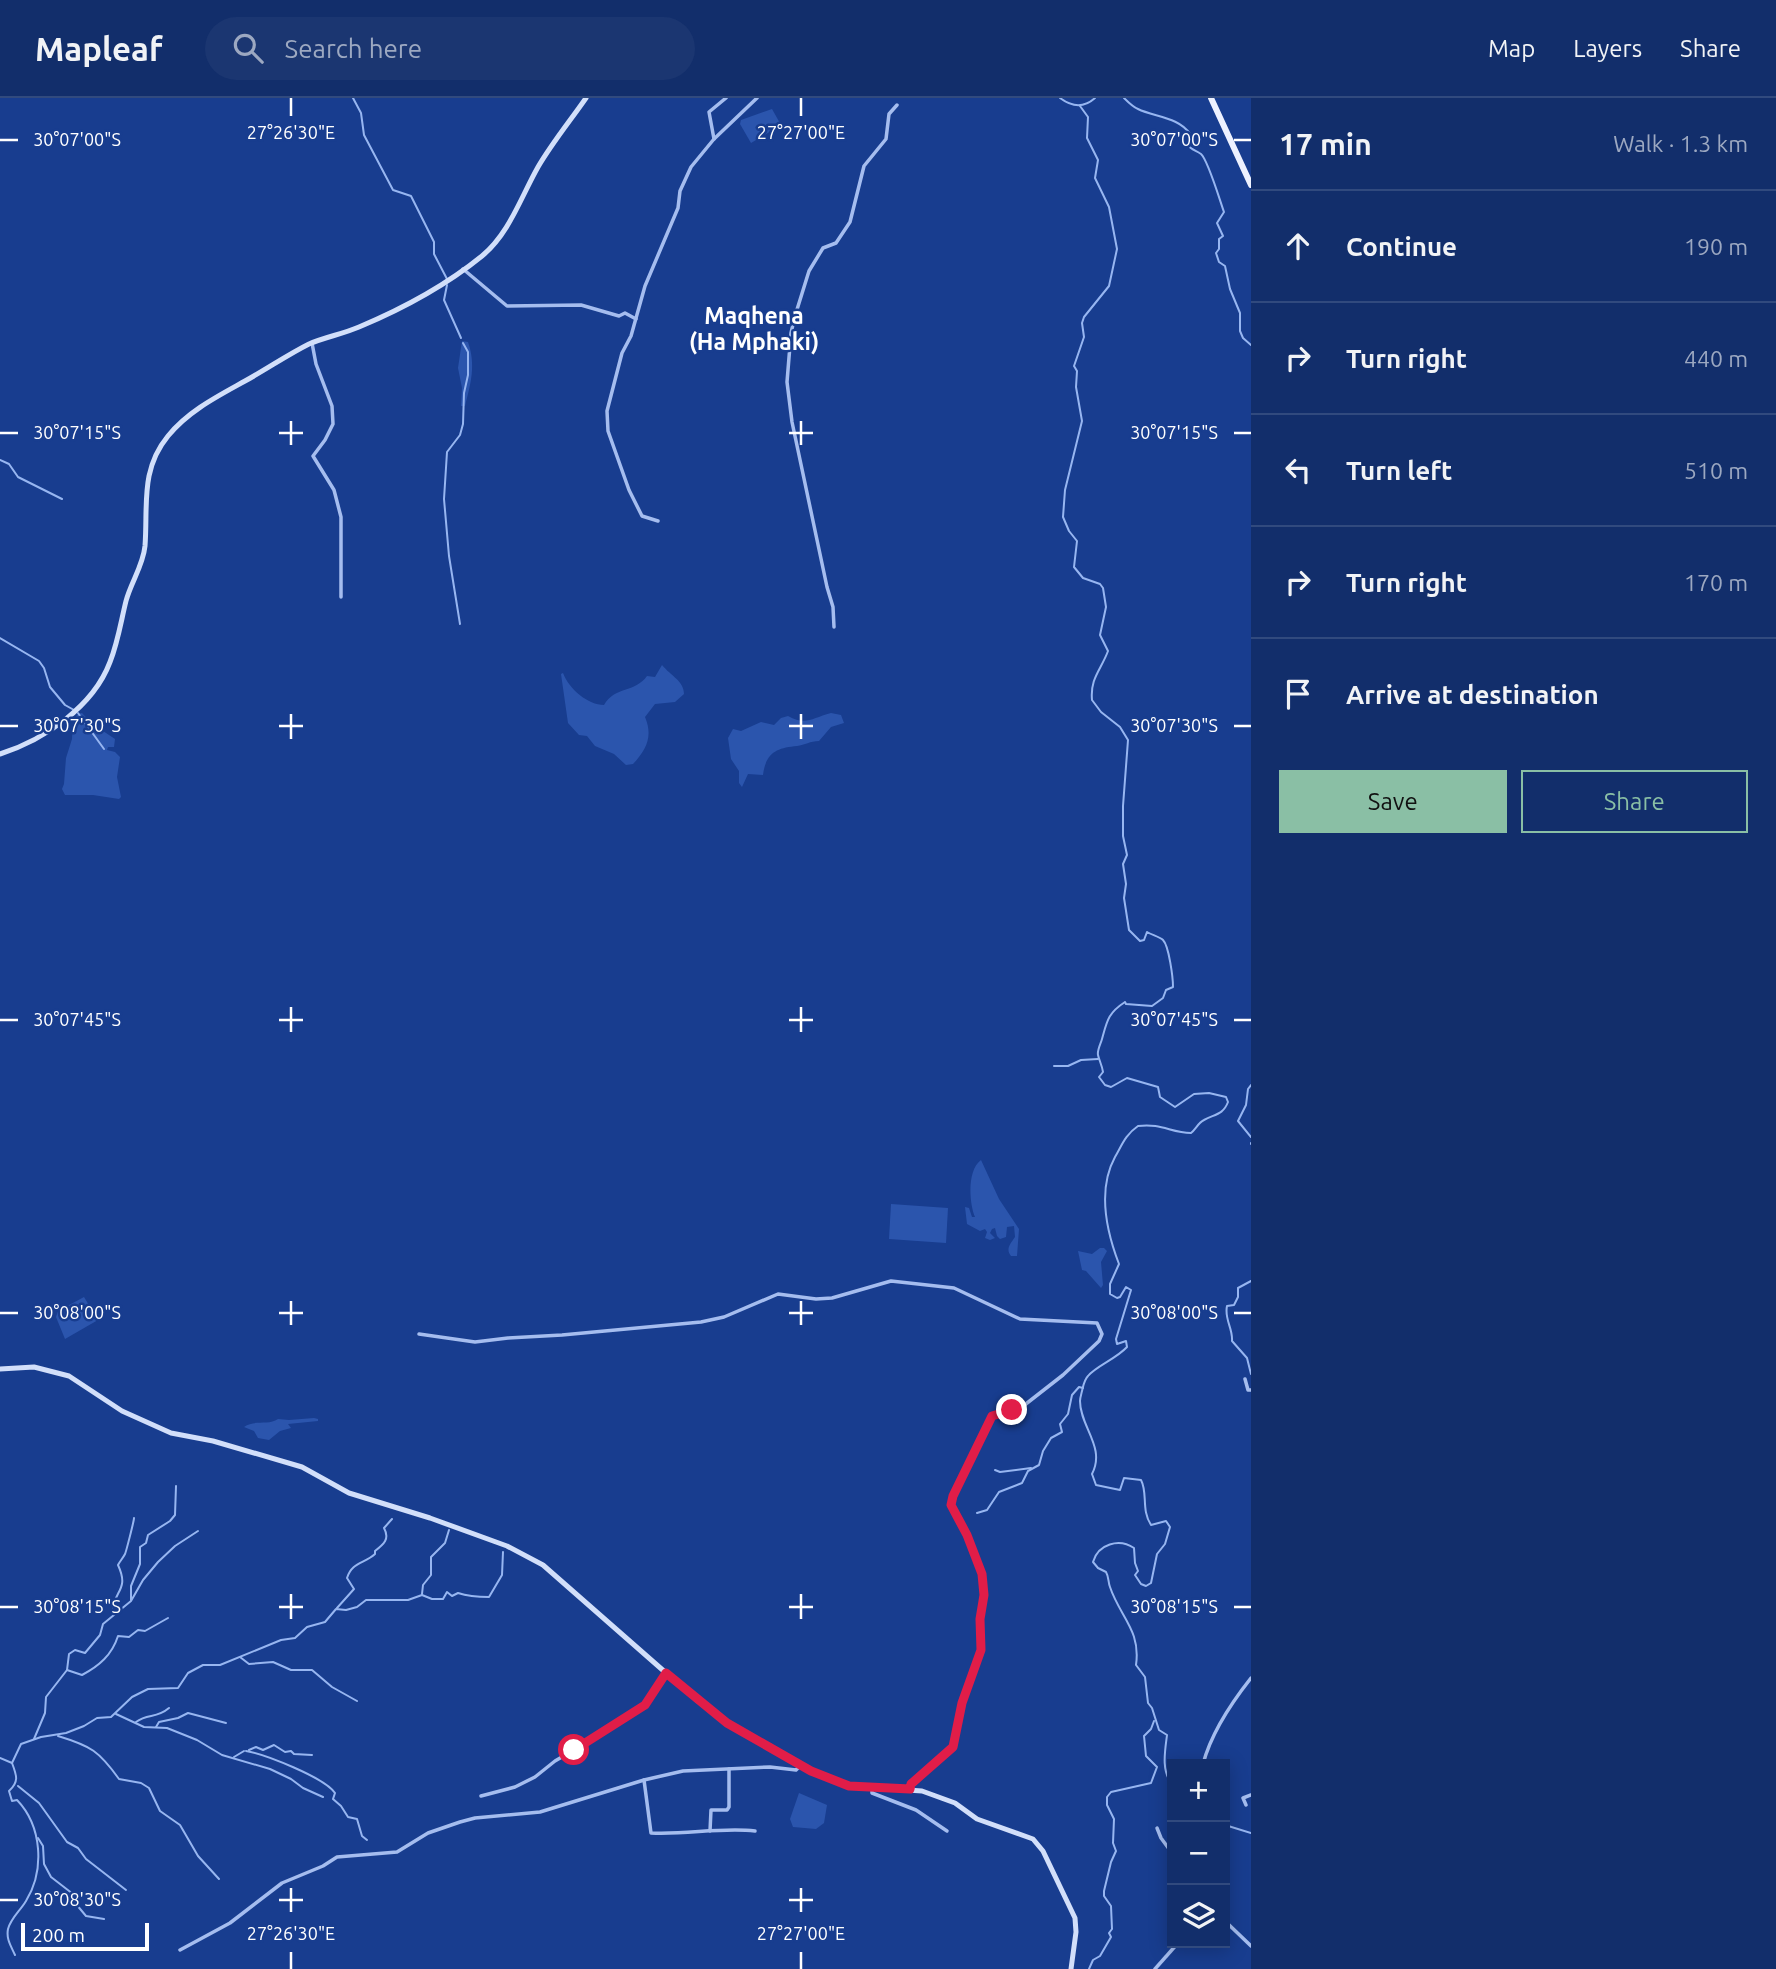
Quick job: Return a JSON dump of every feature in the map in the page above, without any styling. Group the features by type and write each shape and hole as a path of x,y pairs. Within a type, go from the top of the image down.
{"main road":[{"path":"1211,98 1251,185"}],"street":[{"path":"0,754 21,747 70,716 99,683 109,665 127,598 145,547 147,475 152,460 168,436 185,419 218,396 312,343 360,327 406,306 484,255 498,239 539,165 586,98"},
{"path":"714,139 709,112 726,98"},
{"path":"659,521 642,516 612,446 607,411 611,393 653,264 678,208 685,179 714,139 757,98"},
{"path":"834,627 833,607 792,422 787,382 790,333 809,271 823,248 836,243 850,222 863,166 886,139 890,114 897,105"},
{"path":"463,269 507,306 581,305 619,316 625,313 636,319"},
{"path":"312,343 316,364 332,406 331,430 313,456 334,490 341,517 341,597"},
{"path":"419,1334 485,1342 611,1329 664,1327 724,1317 778,1294 816,1299 832,1298 891,1281 954,1288 1020,1318 1097,1323 1102,1334 1099,1341 1063,1375 1022,1408 992,1416 953,1496 951,1505 967,1535 982,1574 984,1595 980,1619 981,1650 959,1713 953,1747 911,1784 910,1789"},
{"path":"0,1369 34,1367 69,1376 122,1411 171,1433 213,1441 302,1467 349,1493 430,1518 527,1555 543,1565 727,1723 800,1766 849,1786 922,1791 955,1803 977,1819 1033,1839 1039,1844 1075,1919 1071,1969"},
{"path":"1245,1379 1248,1390 1251,1390"},
{"path":"481,1796 515,1787 535,1777 555,1761 625,1720 645,1705 666,1673"},
{"path":"1205,1759 1238,1694 1251,1678"},
{"path":"180,1950 230,1923 282,1884 337,1857 397,1852 428,1833 460,1822 475,1818 540,1812 683,1771 779,1767 796,1770 800,1766"},
{"path":"710,1831 711,1810 727,1810 729,1807 729,1768"},
{"path":"644,1780 651,1833 755,1831"},
{"path":"872,1788 872,1793 916,1810 947,1831"},
{"path":"1246,1805 1243,1798 1251,1795"},
{"path":"1157,1828 1167,1846"},
{"path":"1230,1926 1251,1946"},
{"path":"1155,1969 1174,1948"}],"shaded area":[{"path":"772,109 781,125 751,143 740,124 741,120"},
{"path":"462,341 468,342 472,366 465,406 461,406 462,388 458,368"},
{"path":"662,665 679,682 684,694 675,702 655,704 645,717 647,742 633,764 626,765 614,754 595,746 587,736 579,735 568,723 561,674 563,673 580,695 604,705 614,695 637,685 647,676 655,677"},
{"path":"82,713 91,723 115,739 114,747 108,747 107,750 120,757 117,777 121,797 119,799 65,795 62,789 73,720"},
{"path":"831,713 841,715 844,723 831,727 819,741 784,748 774,753 767,761 763,775 748,774 742,787 739,783 739,771 731,759 728,738 733,729 741,731 761,722 774,725 781,718 788,716 805,721"},
{"path":"981,1160 999,1199 1019,1229 1017,1256 1011,1256 1009,1251 1015,1237 1014,1226 1007,1227 1006,1237 1000,1239 995,1228 992,1229 990,1233 995,1238 990,1240 985,1238 985,1229 980,1231 967,1224 965,1207 969,1208 972,1217 975,1217 971,1204 971,1179"},
{"path":"891,1204 948,1208 946,1243 889,1239"},
{"path":"1100,1248 1107,1251 1101,1262 1101,1288 1082,1270 1078,1251 1092,1254"},
{"path":"84,1297 98,1320 65,1339 56,1317 58,1311"},
{"path":"314,1418 318,1421 288,1424 291,1428 280,1431 269,1440 258,1438 254,1431 244,1427 278,1419"},
{"path":"799,1793 827,1805 824,1823 816,1829 793,1827 790,1819"}],"waterway":[{"path":"353,98 361,113 364,135 393,190 411,196 434,242 434,254 447,279"},
{"path":"1060,98 1078,105 1095,98"},
{"path":"1124,98 1144,112 1173,121 1185,128 1190,134 1187,144 1204,158 1224,212 1217,223 1223,236 1219,239 1216,253 1219,262 1225,266 1230,289 1240,313 1240,331 1251,345"},
{"path":"1080,106 1088,117 1087,138 1098,160 1095,178 1109,207 1117,249 1109,286 1082,323 1084,337 1074,366 1077,371 1076,387 1082,421 1065,490 1063,517 1077,541 1074,567 1083,578 1100,584 1103,588 1106,607 1100,635 1108,651 1094,680 1092,700 1101,712 1120,727 1128,740 1123,806 1123,836 1127,855 1123,864 1129,930 1140,941 1144,940 1147,932 1163,940 1169,955 1173,987 1166,990 1163,998 1152,1006 1125,1002 1112,1014 1098,1051 1103,1072 1099,1077 1105,1085 1111,1087 1127,1078 1158,1087 1160,1097 1175,1107 1194,1094 1209,1093 1226,1097 1228,1102 1221,1112 1202,1121 1191,1133 1138,1126 1127,1137 1115,1157 1109,1170 1105,1196 1107,1224 1119,1264 1110,1284 1110,1294 1117,1298 1126,1287 1131,1290 1116,1339 1117,1344 1126,1341 1127,1347 1088,1376 1080,1400 1096,1455 1092,1474 1096,1485 1120,1490 1124,1478 1141,1480 1146,1513 1151,1525 1166,1521 1170,1527 1165,1544 1157,1554 1151,1583 1146,1586 1141,1584 1135,1575 1138,1571 1134,1548 1128,1545 1110,1544 1099,1551 1093,1562 1106,1572 1114,1598 1133,1633 1137,1653 1136,1665 1145,1677 1148,1703 1159,1730 1167,1735 1167,1775"},
{"path":"447,285 444,300 461,338"},
{"path":"460,624 449,556 444,499 447,452 460,435 463,424 464,393 468,375 468,352 463,343"},
{"path":"0,460 9,464 18,477 62,499"},
{"path":"0,638 39,661 50,687 65,705 74,710"},
{"path":"78,713 104,749"},
{"path":"1054,1066 1068,1066 1081,1060 1098,1059"},
{"path":"1251,1085 1238,1121 1251,1137"},
{"path":"1251,1281 1238,1288 1234,1305 1227,1306 1226,1311 1232,1341 1247,1358 1251,1374"},
{"path":"977,1513 987,1510 999,1492 1022,1483 1028,1471 1039,1465 1051,1438 1062,1432 1060,1424 1068,1414 1072,1395 1079,1387 1083,1388"},
{"path":"995,1470 1000,1472 1031,1468"},
{"path":"131,1600 131,1586 140,1564 140,1547 146,1543 148,1535 175,1515 176,1486"},
{"path":"113,1612 115,1599 122,1585 118,1565 125,1554 134,1518"},
{"path":"337,1608 354,1589 347,1578 349,1573 355,1566 375,1554 383,1544 386,1538 384,1528 392,1519"},
{"path":"422,1594 423,1585 431,1575 431,1557 445,1543 449,1530"},
{"path":"34,1739 45,1713 46,1697 67,1670 69,1654 75,1650 85,1653 100,1635 103,1624 131,1601 158,1562 175,1546 198,1531"},
{"path":"0,1758 12,1763 21,1744 66,1733 97,1718 111,1717 132,1697 148,1689 178,1688 188,1673 203,1665 220,1665 281,1640 295,1638 307,1627 325,1622 336,1609 357,1607 366,1600 408,1600 422,1595 443,1599 447,1592 452,1596 458,1593 489,1597 502,1575 503,1552"},
{"path":"67,1670 82,1675 104,1659 118,1636 129,1637 138,1630 145,1631 168,1618"},
{"path":"240,1657 249,1664 273,1662 291,1670 312,1670 332,1687 357,1701"},
{"path":"136,1722 169,1708"},
{"path":"156,1727 159,1722 188,1713 226,1723"},
{"path":"116,1714 144,1727 167,1728 197,1740 222,1755 270,1769 323,1797"},
{"path":"1089,1969 1111,1937 1109,1933 1112,1929 1111,1906 1104,1896 1104,1891 1116,1851 1113,1843 1114,1819 1107,1805 1107,1797 1111,1792 1151,1783 1157,1767 1146,1756 1144,1736 1154,1721"},
{"path":"58,1736 93,1751 119,1779 141,1783 149,1788 160,1811 180,1825 198,1856 219,1879"},
{"path":"249,1750 256,1747 263,1750 274,1745 285,1752 312,1755"},
{"path":"234,1757 244,1751"},
{"path":"246,1751 294,1768 329,1787 335,1793 333,1799 348,1817 357,1819 362,1836 367,1840"},
{"path":"12,1763 16,1778 9,1791 12,1801 17,1800 32,1822 38,1849 32,1889 8,1929 8,1939 15,1955"},
{"path":"18,1786 39,1803 67,1842 78,1848 86,1859 126,1890"},
{"path":"1230,1827 1251,1833"},
{"path":"38,1838 43,1846 44,1864 51,1877 73,1894 76,1904 86,1916 104,1919"}],"district":[{"name":"Maqhena (Ha Mphaki)","path":"754,328"}],"route":[{"path":"574,1750 645,1705 666,1673 727,1723 800,1766 849,1786 910,1789 911,1784 953,1747 962,1703 972,1682 981,1650 980,1619 984,1605 982,1574 967,1535 951,1505 953,1496 992,1416 1012,1410"}]}
